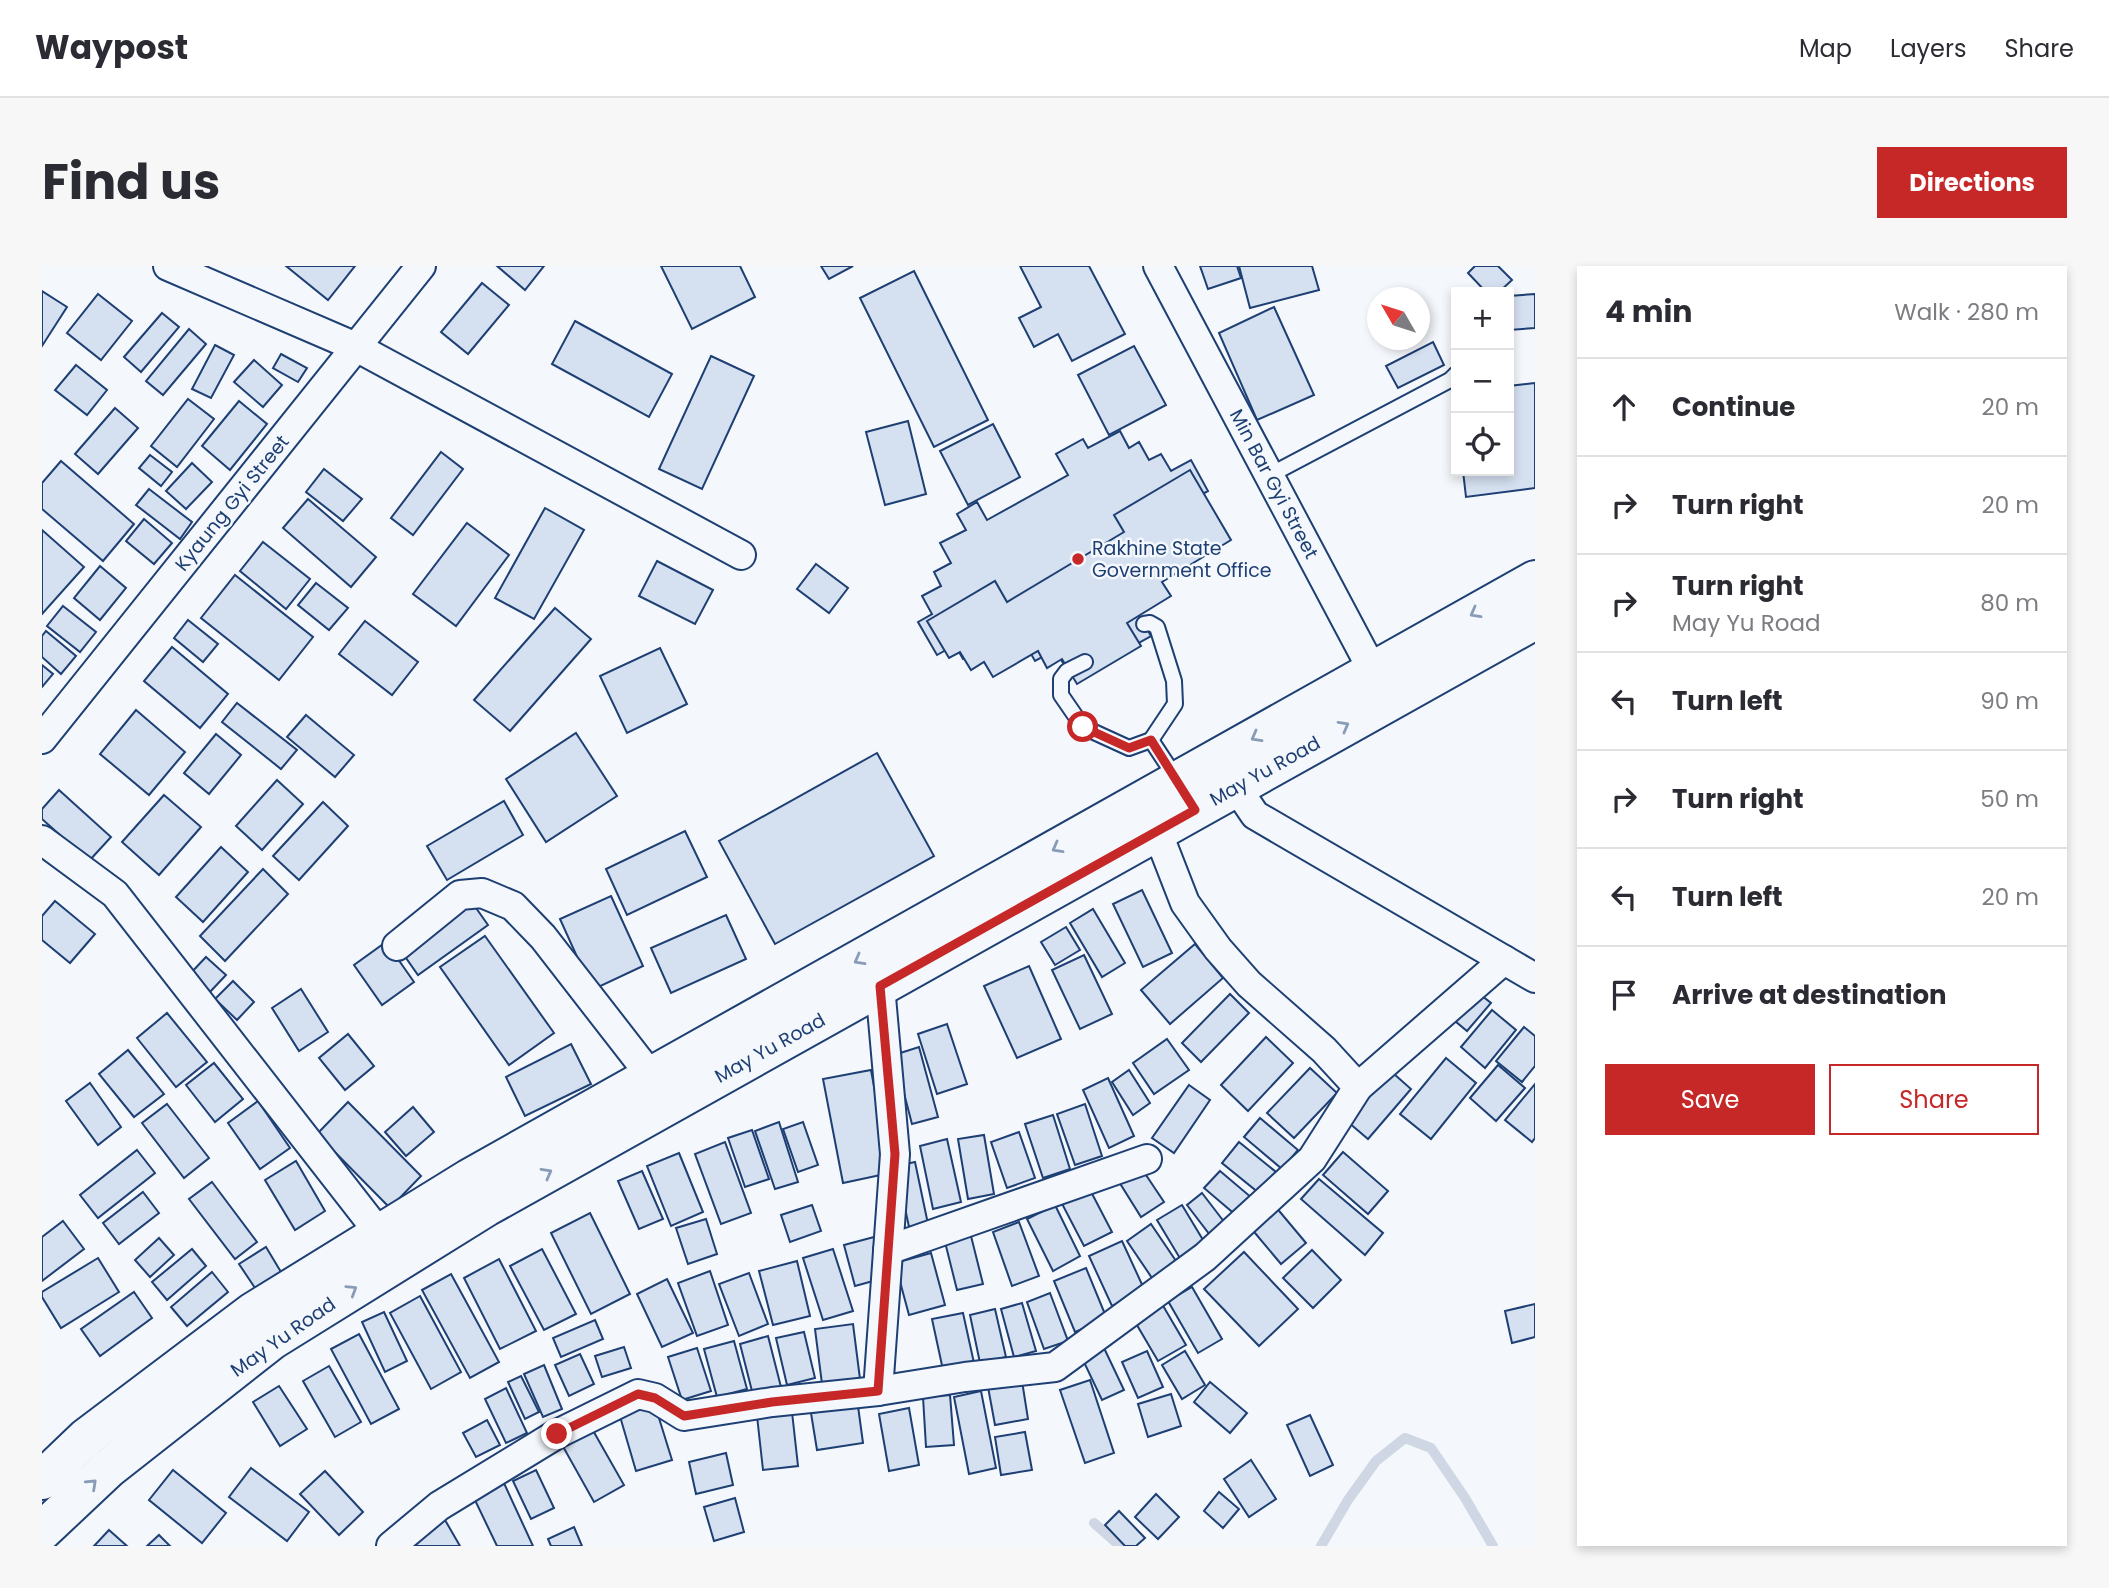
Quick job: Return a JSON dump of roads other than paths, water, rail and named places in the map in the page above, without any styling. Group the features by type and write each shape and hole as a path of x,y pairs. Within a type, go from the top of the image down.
{"main road":[{"name":"May Yu Road","path":"42,1531 109,1468 272,1340 486,1206 1157,831 1186,795 1236,787 1535,580"},
{"name":"May Yu Road","path":"42,1480 86,1438 253,1311 470,1178 651,1076 1186,795 1380,687 1535,620"}],"street":[{"path":"168,266 356,347 741,555"},
{"name":"Kyaung Gyi Street","path":"42,739 421,266"},
{"name":"Min Bar Gyi Street","path":"1158,266 1380,687"},
{"path":"1236,787 1255,815 1535,978"},
{"path":"1157,831 1185,903 1219,949 1249,984 1324,1050 1359,1087"},
{"path":"42,839 115,894 380,1234"},
{"path":"397,946 460,895 482,893 513,906 543,937 651,1076"},
{"path":"391,1546 439,1506 557,1434 638,1394 655,1398 684,1416 772,1402 1055,1367 1205,1257 1312,1158 1359,1087 1504,960"},
{"path":"878,1391 895,1154 880,986"},
{"path":"888,1250 1147,1159"}],"lane":[{"path":"1270,475 1451,379"},
{"path":"1085,662 1067,671 1061,678 1062,695 1083,727 1129,748 1151,740 1175,704 1174,681 1157,627 1150,623 1144,624"},
{"path":"1151,740 1186,795"}],"waterway":[{"path":"1321,1546 1348,1500 1376,1461 1405,1438 1431,1448 1493,1546"},
{"path":"1094,1523 1120,1546"}],"place":[{"name":"Rakhine State Government Office","path":"1078,559"}]}
